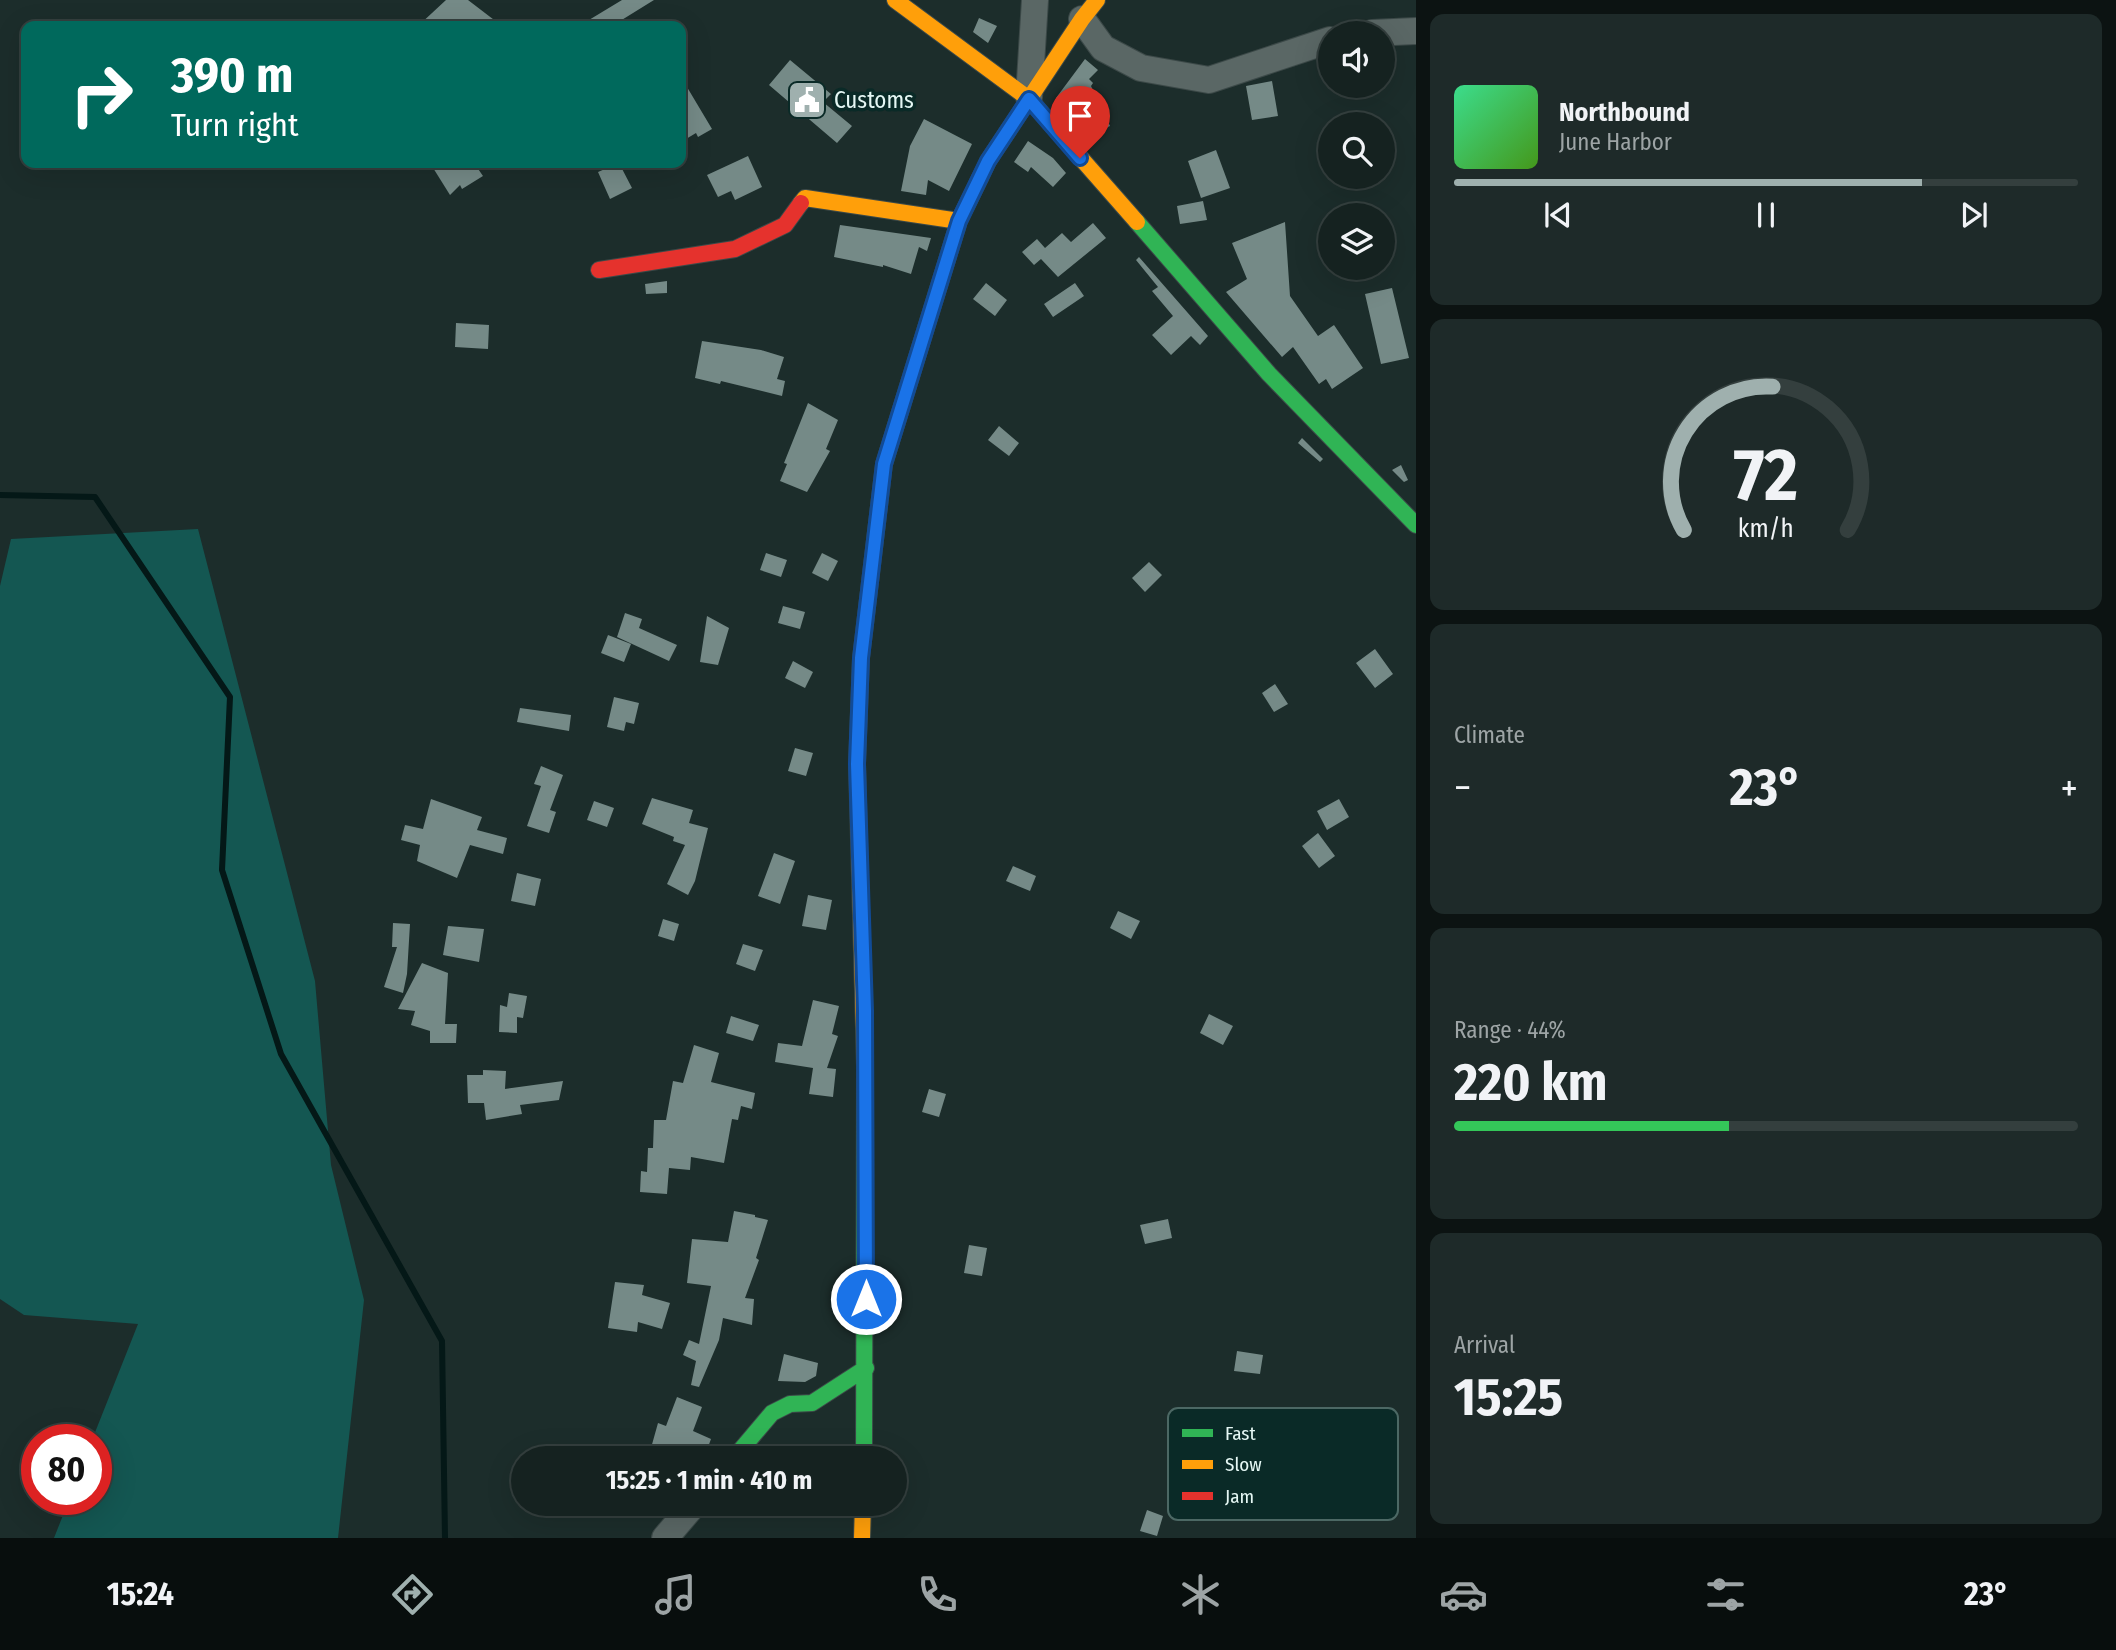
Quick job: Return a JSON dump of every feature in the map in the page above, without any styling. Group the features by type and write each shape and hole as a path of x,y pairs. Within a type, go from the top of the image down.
{"main road":[{"path":"895,0 1029,99 1269,374 1416,525"},
{"path":"864,1446 865,1011 857,764 861,658 884,464 959,221 988,161 1089,9"},
{"path":"599,270 735,248 785,225 806,198 959,221"},
{"path":"744,1446 772,1413 790,1405 812,1403 866,1368"},
{"path":"862,1538 863,1516"}],"street":[{"path":"1029,99 1035,0"},
{"path":"1089,9 1102,48 1141,68 1209,79 1318,44"},
{"path":"1395,32 1416,31"},
{"path":"665,1538 684,1516"}],"shaded area":[{"path":"198,529 315,981 331,1165 364,1300 338,1538 54,1538 63,1515 112,1515 112,1424 98,1424 138,1324 24,1315 0,1299 0,586 11,539"}],"building":[{"path":"446,0 468,0 495,21 423,21"},
{"path":"622,0 654,0 620,21 587,21"},
{"path":"979,18 997,26 988,43 973,32"},
{"path":"1085,59 1098,70 1089,79 1110,126 1089,136 1056,98"},
{"path":"790,60 831,94 823,102 852,126 837,143 769,85"},
{"path":"1272,81 1278,116 1252,120 1246,86"},
{"path":"686,85 712,129 698,137 696,133 686,139"},
{"path":"924,119 972,144 949,191 928,180 926,195 901,191 910,146"},
{"path":"1028,141 1053,158 1066,173 1053,187 1031,167 1028,172 1014,162"},
{"path":"1216,150 1230,188 1201,198 1188,161"},
{"path":"748,156 762,187 735,200 731,191 718,197 707,175"},
{"path":"433,168 477,168 483,176 462,189 460,185 450,195"},
{"path":"607,168 622,168 632,188 610,199 598,172"},
{"path":"1203,201 1207,220 1180,224 1177,206"},
{"path":"1285,222 1290,296 1318,336 1334,325 1363,368 1332,389 1326,379 1319,384 1293,347 1282,357 1226,292 1247,279 1232,243"},
{"path":"1093,223 1106,238 1058,277 1041,259 1034,265 1022,252 1037,239 1045,248 1062,233 1071,242"},
{"path":"840,225 931,238 927,251 919,247 911,274 883,265 834,257"},
{"path":"1139,257 1208,336 1200,345 1191,336 1171,355 1152,335 1173,316 1152,291 1158,287 1136,260"},
{"path":"667,281 667,293 646,294 645,284"},
{"path":"986,283 1007,300 995,316 973,299"},
{"path":"1075,283 1084,296 1053,317 1044,304"},
{"path":"1392,288 1409,358 1381,364 1365,294"},
{"path":"456,323 489,325 488,349 455,347"},
{"path":"702,341 761,350 784,357 777,379 785,381 782,396 721,381 720,384 695,378"},
{"path":"808,403 838,420 826,449 830,451 807,492 780,481 787,464 784,463"},
{"path":"999,426 1019,443 1009,456 988,440"},
{"path":"1302,438 1323,459 1320,462 1298,443"},
{"path":"1401,465 1408,480 1404,482 1392,470"},
{"path":"766,553 787,560 781,577 760,570"},
{"path":"822,553 838,561 828,581 812,573"},
{"path":"1149,562 1162,575 1145,592 1132,578"},
{"path":"783,606 805,612 800,629 778,623"},
{"path":"625,613 642,619 639,628 677,645 669,661 617,637"},
{"path":"707,616 729,628 718,665 700,662"},
{"path":"608,635 631,644 624,662 601,653"},
{"path":"1375,649 1393,674 1375,688 1356,663"},
{"path":"793,661 813,672 805,688 785,678"},
{"path":"1275,684 1288,704 1274,712 1262,693"},
{"path":"614,697 639,703 634,724 626,722 624,731 607,727"},
{"path":"520,708 571,715 569,731 517,722"},
{"path":"795,748 813,753 806,776 788,771"},
{"path":"541,766 563,775 550,810 556,812 549,833 527,826 541,786 534,784"},
{"path":"652,798 693,810 689,823 708,828 695,881 688,895 667,884 685,845 673,841 674,837 642,824"},
{"path":"431,799 482,817 477,830 507,838 503,854 470,845 457,878 417,861 420,845 401,840 405,825 423,829"},
{"path":"1339,799 1349,817 1327,830 1317,811"},
{"path":"594,801 614,808 607,827 587,820"},
{"path":"1318,833 1335,856 1319,868 1302,846"},
{"path":"774,853 795,861 780,904 758,896"},
{"path":"1013,866 1036,876 1030,891 1006,881"},
{"path":"517,873 541,879 535,906 511,901"},
{"path":"808,895 832,900 826,930 802,926"},
{"path":"1118,911 1140,921 1131,939 1110,928"},
{"path":"663,919 679,924 674,941 658,936"},
{"path":"393,923 410,924 403,993 384,987 397,947 392,947"},
{"path":"448,926 484,929 479,962 443,955"},
{"path":"743,944 763,950 755,971 736,964"},
{"path":"422,963 448,973 445,1024 457,1024 456,1043 430,1043 430,1031 411,1025 415,1011 398,1009"},
{"path":"509,993 527,996 523,1018 517,1017 517,1033 499,1032 500,1005 507,1007"},
{"path":"813,1000 839,1006 832,1034 838,1036 827,1068 836,1069 833,1097 809,1094 813,1068 775,1062 778,1043 802,1046"},
{"path":"1209,1014 1233,1026 1223,1045 1200,1033"},
{"path":"731,1016 759,1025 753,1041 726,1033"},
{"path":"694,1045 719,1053 711,1082 755,1093 752,1109 741,1106 738,1120 732,1119 724,1163 691,1157 690,1170 669,1168 667,1194 640,1192 641,1171 647,1172 648,1148 653,1148 654,1120 666,1120 673,1081 683,1083"},
{"path":"483,1070 506,1071 505,1089 563,1081 559,1100 520,1105 522,1114 486,1120 484,1103 468,1103 467,1075 483,1075"},
{"path":"929,1089 946,1094 939,1117 922,1112"},
{"path":"734,1211 768,1220 756,1258 759,1260 745,1298 754,1299 752,1325 723,1318 719,1340 699,1387 691,1385 696,1361 683,1355 689,1340 699,1344 711,1286 687,1283 692,1239 728,1242"},
{"path":"1168,1219 1172,1238 1145,1244 1140,1225"},
{"path":"969,1245 987,1248 982,1276 964,1273"},
{"path":"615,1282 644,1285 642,1295 670,1303 662,1329 638,1322 637,1332 608,1328"},
{"path":"1237,1351 1263,1355 1260,1374 1234,1371"},
{"path":"784,1354 818,1363 816,1376 805,1382 778,1381"},
{"path":"677,1397 702,1407 693,1431 711,1439 708,1446 652,1446 658,1423 666,1426"},
{"path":"1147,1510 1163,1516 1157,1536 1140,1531"}],"waterway":[{"path":"0,495 95,497 230,697 222,870 281,1054 442,1341 445,1538"}],"traffic: fast":[{"path":"859,712 861,658 884,464 959,221 980,178"},
{"path":"1137,222 1269,374 1416,525"},
{"path":"864,1446 865,1067"},
{"path":"744,1446 772,1413 790,1404 812,1403 866,1368"}],"traffic: slow":[{"path":"895,0 1029,99 1137,222"},
{"path":"980,178 988,161 1097,0"},
{"path":"801,203 805,198 959,221"},
{"path":"859,712 857,764 865,1067"},
{"path":"862,1538 863,1516"}],"traffic: jam":[{"path":"599,270 735,249 785,225 801,203"}],"place":[{"name":"Customs","path":"807,100"}],"route":[{"path":"866,1299 865,1011 857,764 861,658 884,464 959,221 988,161 1029,99 1080,158"}]}
